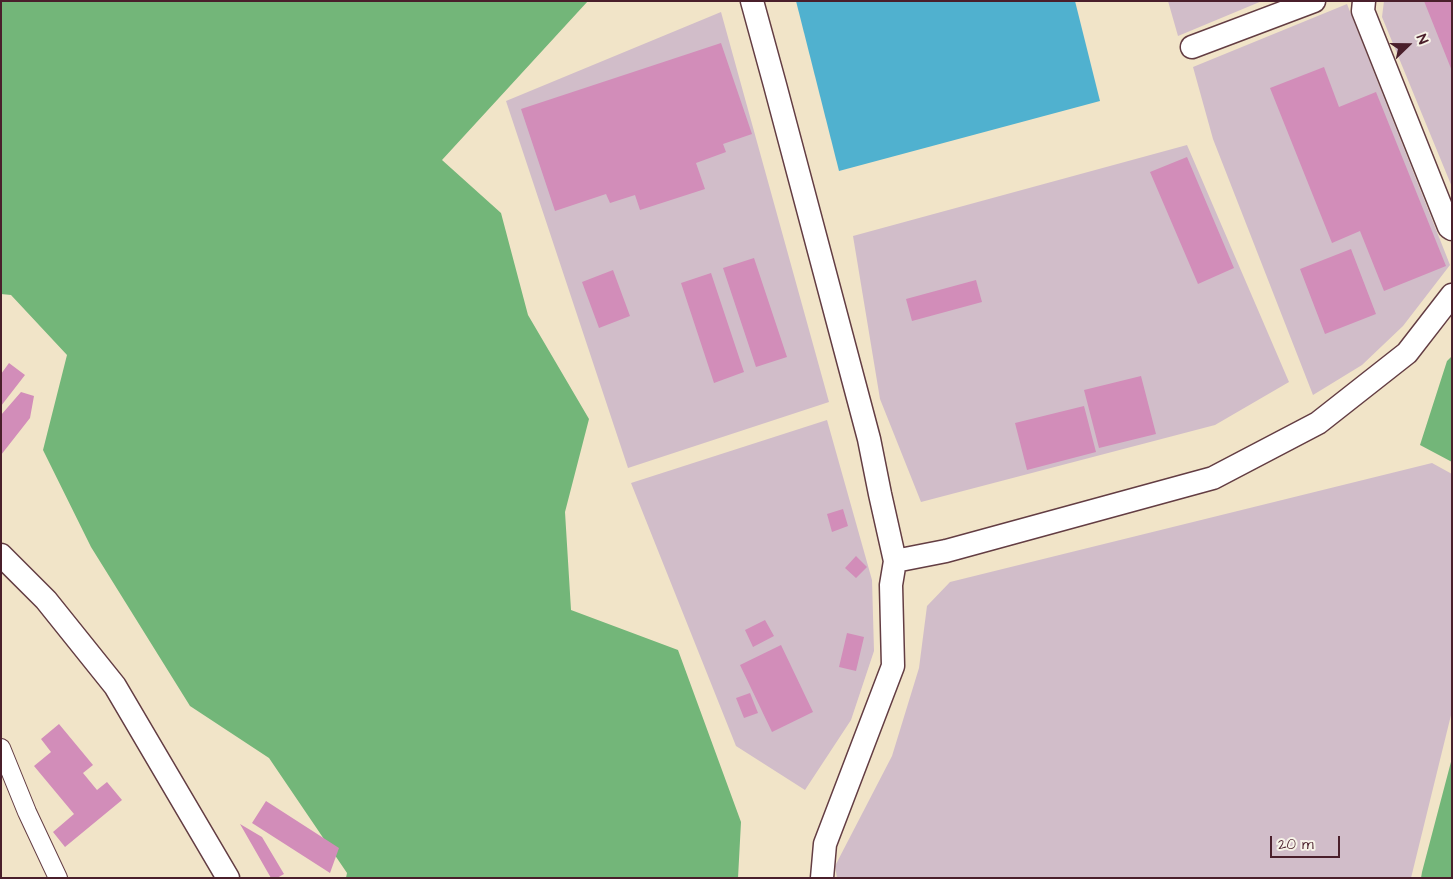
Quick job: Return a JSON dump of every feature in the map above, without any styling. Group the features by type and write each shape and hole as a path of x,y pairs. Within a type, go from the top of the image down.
{"street":[{"path":"752,1 869,440 895,561 891,585 893,666 826,844 822,878"},
{"path":"1192,47 1314,1"},
{"path":"1364,1 1362,11 1449,227 1452,229"},
{"path":"895,561 946,551 1213,478 1318,423 1407,352 1452,295"},
{"path":"1,555 46,600 115,686 228,878"},
{"path":"1,748 27,812 58,878"}],"shaded area":[{"path":"1168,1 1262,1 1178,36"},
{"path":"1384,1 1452,1 1452,187 1382,17"},
{"path":"1347,4 1450,265 1403,326 1362,365 1313,395 1213,139 1193,67"},
{"path":"721,12 829,402 628,468 506,101"},
{"path":"1187,145 1289,382 1215,425 921,502 880,399 853,236"},
{"path":"827,420 872,580 874,651 851,720 805,790 736,746 631,483"},
{"path":"1432,463 1452,474 1452,711 1411,878 837,878 835,866 892,756 919,668 927,606 950,582"}],"green space":[{"path":"1,1 588,1 442,160 501,213 528,315 589,419 565,512 571,610 678,650 741,822 738,878 346,878 347,873 269,758 190,706 91,547 43,450 67,355 11,295 1,294"},
{"path":"1452,356 1452,462 1420,445 1447,361"},
{"path":"1452,758 1452,878 1421,878 1422,872"}],"water":[{"path":"796,1 1075,1 1100,101 839,171"}],"building":[{"path":"1424,1 1452,1 1452,71"},
{"path":"721,43 752,134 723,144 726,152 696,163 705,189 640,210 635,195 610,203 606,194 555,211 521,109"},
{"path":"1324,67 1339,107 1376,92 1446,266 1384,291 1360,231 1332,243 1270,88"},
{"path":"1187,157 1234,268 1198,284 1150,172"},
{"path":"1351,249 1376,314 1325,334 1300,269"},
{"path":"754,258 787,357 756,367 723,268"},
{"path":"613,270 630,316 599,328 582,282"},
{"path":"711,273 744,372 714,383 681,283"},
{"path":"976,280 982,302 912,321 906,299"},
{"path":"9,363 25,375 1,406 1,374"},
{"path":"1141,376 1156,434 1099,448 1084,390"},
{"path":"21,392 34,396 30,418 1,455 1,415"},
{"path":"1084,406 1096,452 1027,470 1015,423"},
{"path":"843,509 848,526 832,532 827,514"},
{"path":"856,556 867,567 856,578 845,568"},
{"path":"765,620 774,636 753,647 745,630"},
{"path":"847,633 864,637 856,671 839,667"},
{"path":"781,645 813,712 772,732 740,665"},
{"path":"750,693 758,713 744,718 736,698"},
{"path":"59,724 93,765 83,773 97,790 107,782 122,800 65,847 53,832 74,814 34,766 51,752 41,739"},
{"path":"266,801 339,848 330,873 252,823"},
{"path":"240,824 262,837 284,874 277,878 271,878"}]}
